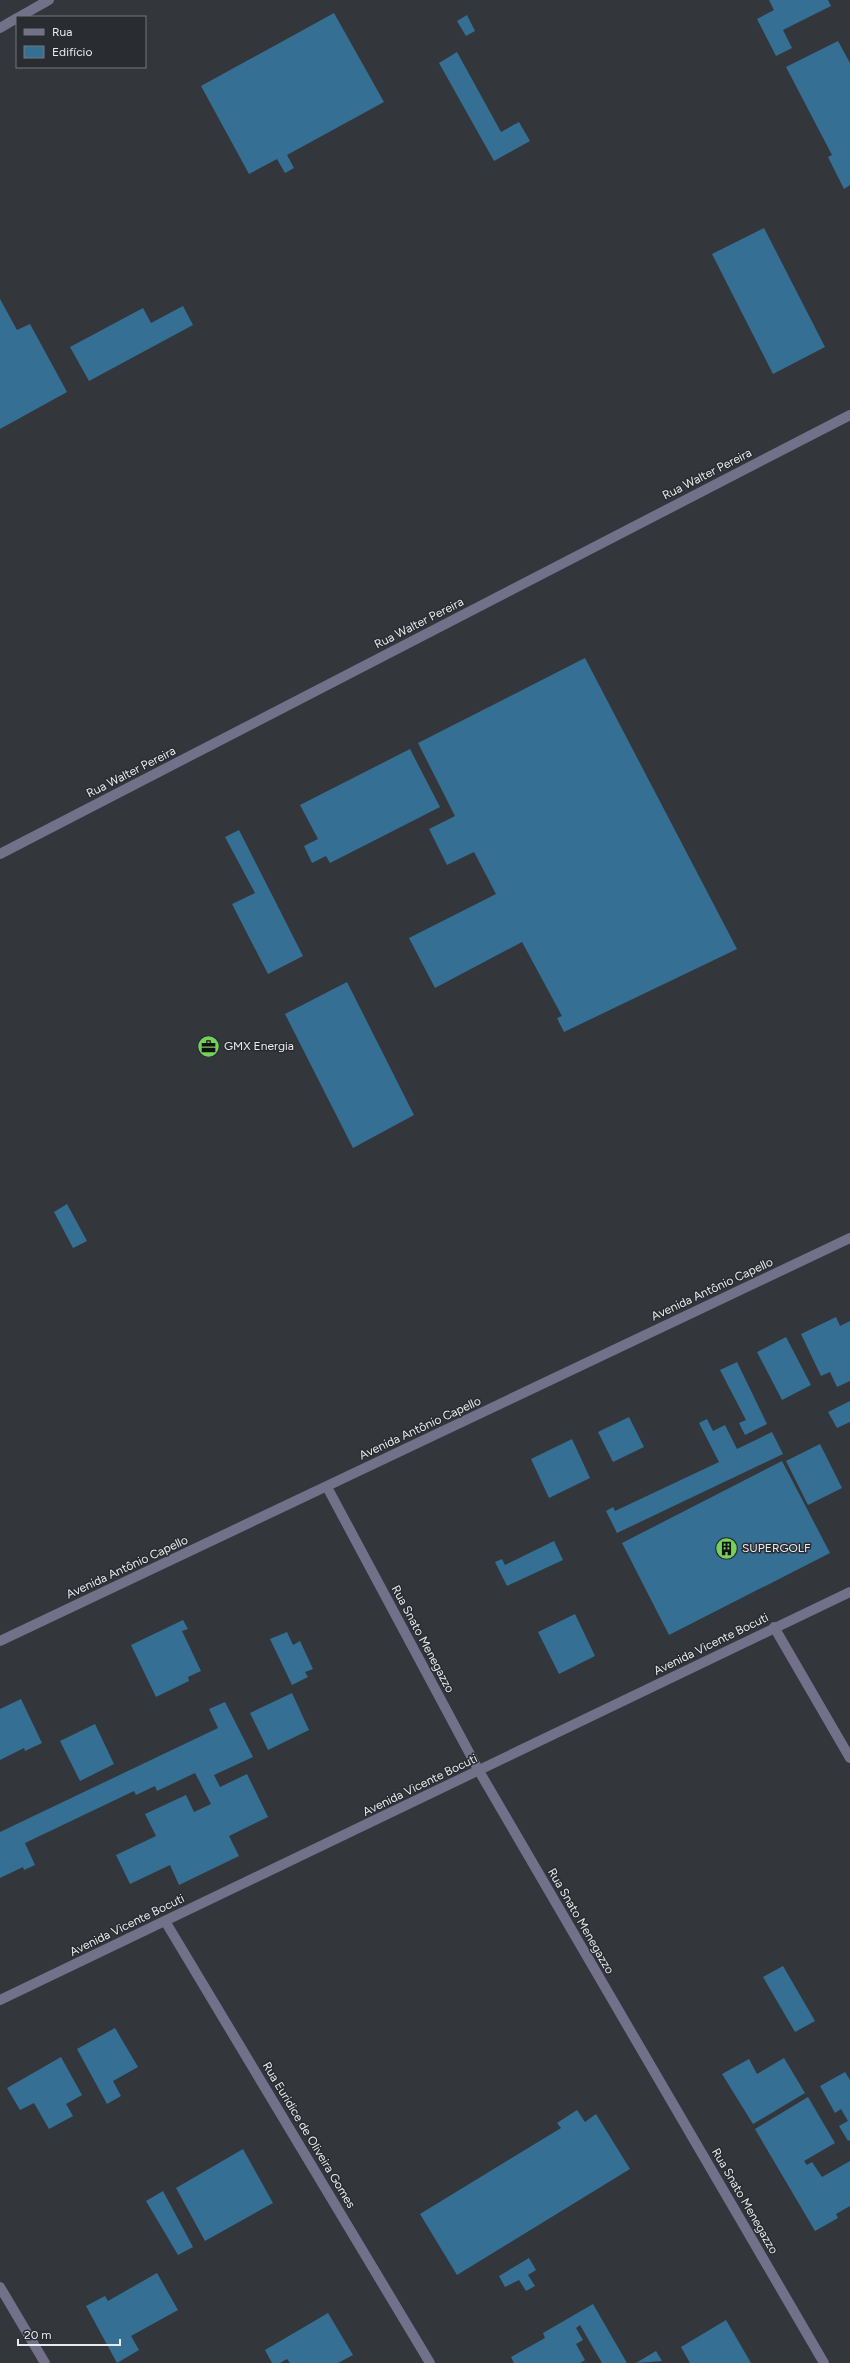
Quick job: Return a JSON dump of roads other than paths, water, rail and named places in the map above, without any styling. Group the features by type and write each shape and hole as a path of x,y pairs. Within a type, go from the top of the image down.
{"street":[{"path":"21,16 49,0"},
{"path":"0,28 16,19"},
{"name":"Rua Walter Pereira","path":"0,854 850,415"},
{"name":"Avenida Antônio Capello","path":"0,1641 850,1238"},
{"name":"Rua Snato Menegazzo","path":"327,1487 479,1771 824,2363"},
{"name":"Avenida Vicente Bocuti","path":"0,2000 850,1592"},
{"path":"774,1628 850,1758"},
{"name":"Rua Euridice de Oliveira Gomes","path":"165,1921 430,2363"},
{"path":"0,2287 45,2363"}],"place":[{"name":"GMX Energia","path":"209,1046"},
{"name":"SUPERGOLF","path":"726,1548"}]}
